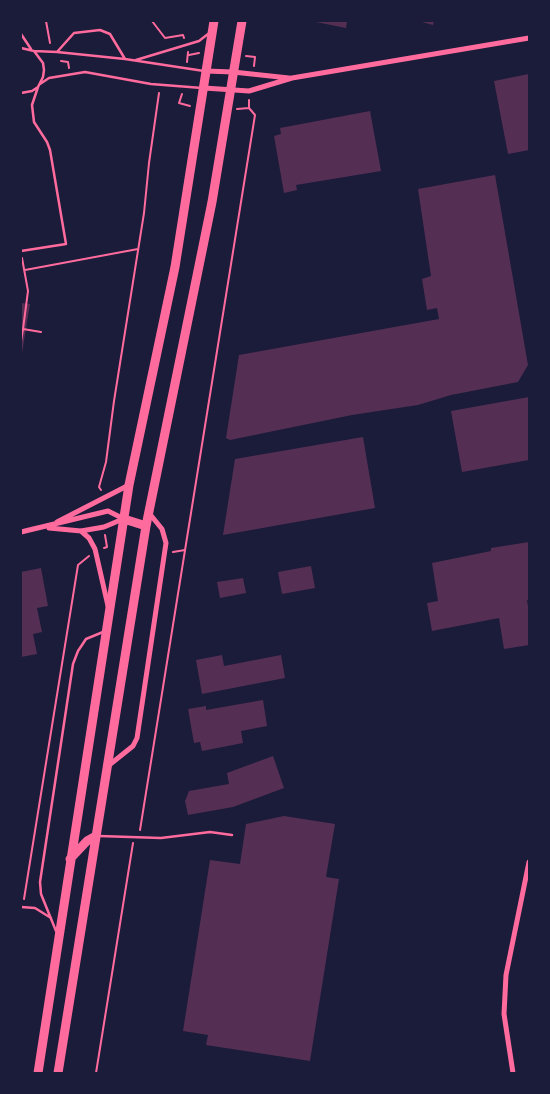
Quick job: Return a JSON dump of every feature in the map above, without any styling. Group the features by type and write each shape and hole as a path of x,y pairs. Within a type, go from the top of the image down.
{"highway":[{"path":"58,1073 148,513 211,210 242,21"},
{"path":"38,1073 129,485 173,276 214,23"},
{"path":"124,519 146,526"},
{"path":"70,860 87,841 96,836"}],"street":[{"path":"204,88 249,91 292,78 529,38"},
{"path":"206,71 292,78"},
{"path":"45,528 129,485"},
{"path":"21,532 45,528 108,511 124,519"},
{"path":"108,766 133,746 137,738 166,542 162,529 148,513"},
{"path":"45,528 81,531 104,527 124,519"},
{"path":"81,531 89,538 95,550 109,612"},
{"path":"513,1073 504,1014 506,975 529,862"}],"lane":[{"path":"135,60 199,41 207,35 214,23"},
{"path":"57,52 74,33 100,30 110,34 125,59"},
{"path":"21,34 43,63 44,70 32,105 34,122 50,150 66,244 21,252"},
{"path":"21,48 33,51 135,60 206,71"},
{"path":"21,94 32,91 49,78 85,72 151,84 204,88"},
{"path":"58,938 53,919 41,894 40,882 73,664 78,651 86,639 106,631"},
{"path":"96,836 161,838 210,832 232,835"},
{"path":"21,908 35,908 53,919"}],"path":[{"path":"152,21 165,38 183,35 188,55"},
{"path":"99,487 106,462 160,90"},
{"path":"96,1073 134,838 140,830 255,115 249,108"},
{"path":"24,270 138,249"},
{"path":"21,252 28,291 21,341"},
{"path":"21,277 26,276"},
{"path":"23,329 41,332"}],"building":[{"path":"311,21 347,21 346,28"},
{"path":"418,21 434,21 433,25"},
{"path":"529,74 529,150 508,154 494,81"},
{"path":"370,111 381,171 296,185 297,190 284,193 274,136 281,134 280,128"},
{"path":"495,175 528,365 518,382 451,395 418,405 352,415 230,440 226,438 239,355 439,319 437,308 427,310 422,279 431,276 418,189"},
{"path":"21,303 30,304 22,353 21,353"},
{"path":"529,397 529,460 462,472 451,411"},
{"path":"363,437 375,508 223,535 235,459"},
{"path":"529,542 529,600 527,600 529,645 504,649 499,618 432,631 427,603 438,601 432,563 491,551 491,548"},
{"path":"311,566 315,588 282,594 278,572"},
{"path":"41,568 48,606 37,608 42,632 33,634 37,654 21,657 21,572"},
{"path":"243,578 246,593 220,598 217,582"},
{"path":"222,655 224,666 281,655 285,678 202,694 196,660"},
{"path":"263,700 267,726 241,731 243,743 202,751 200,742 194,743 188,709 206,706 206,710"},
{"path":"273,756 284,788 233,807 188,815 185,801 189,791 229,784 227,773"},
{"path":"284,816 335,824 326,877 339,879 310,1061 206,1045 208,1035 183,1031 210,860 240,864 246,824"}]}
